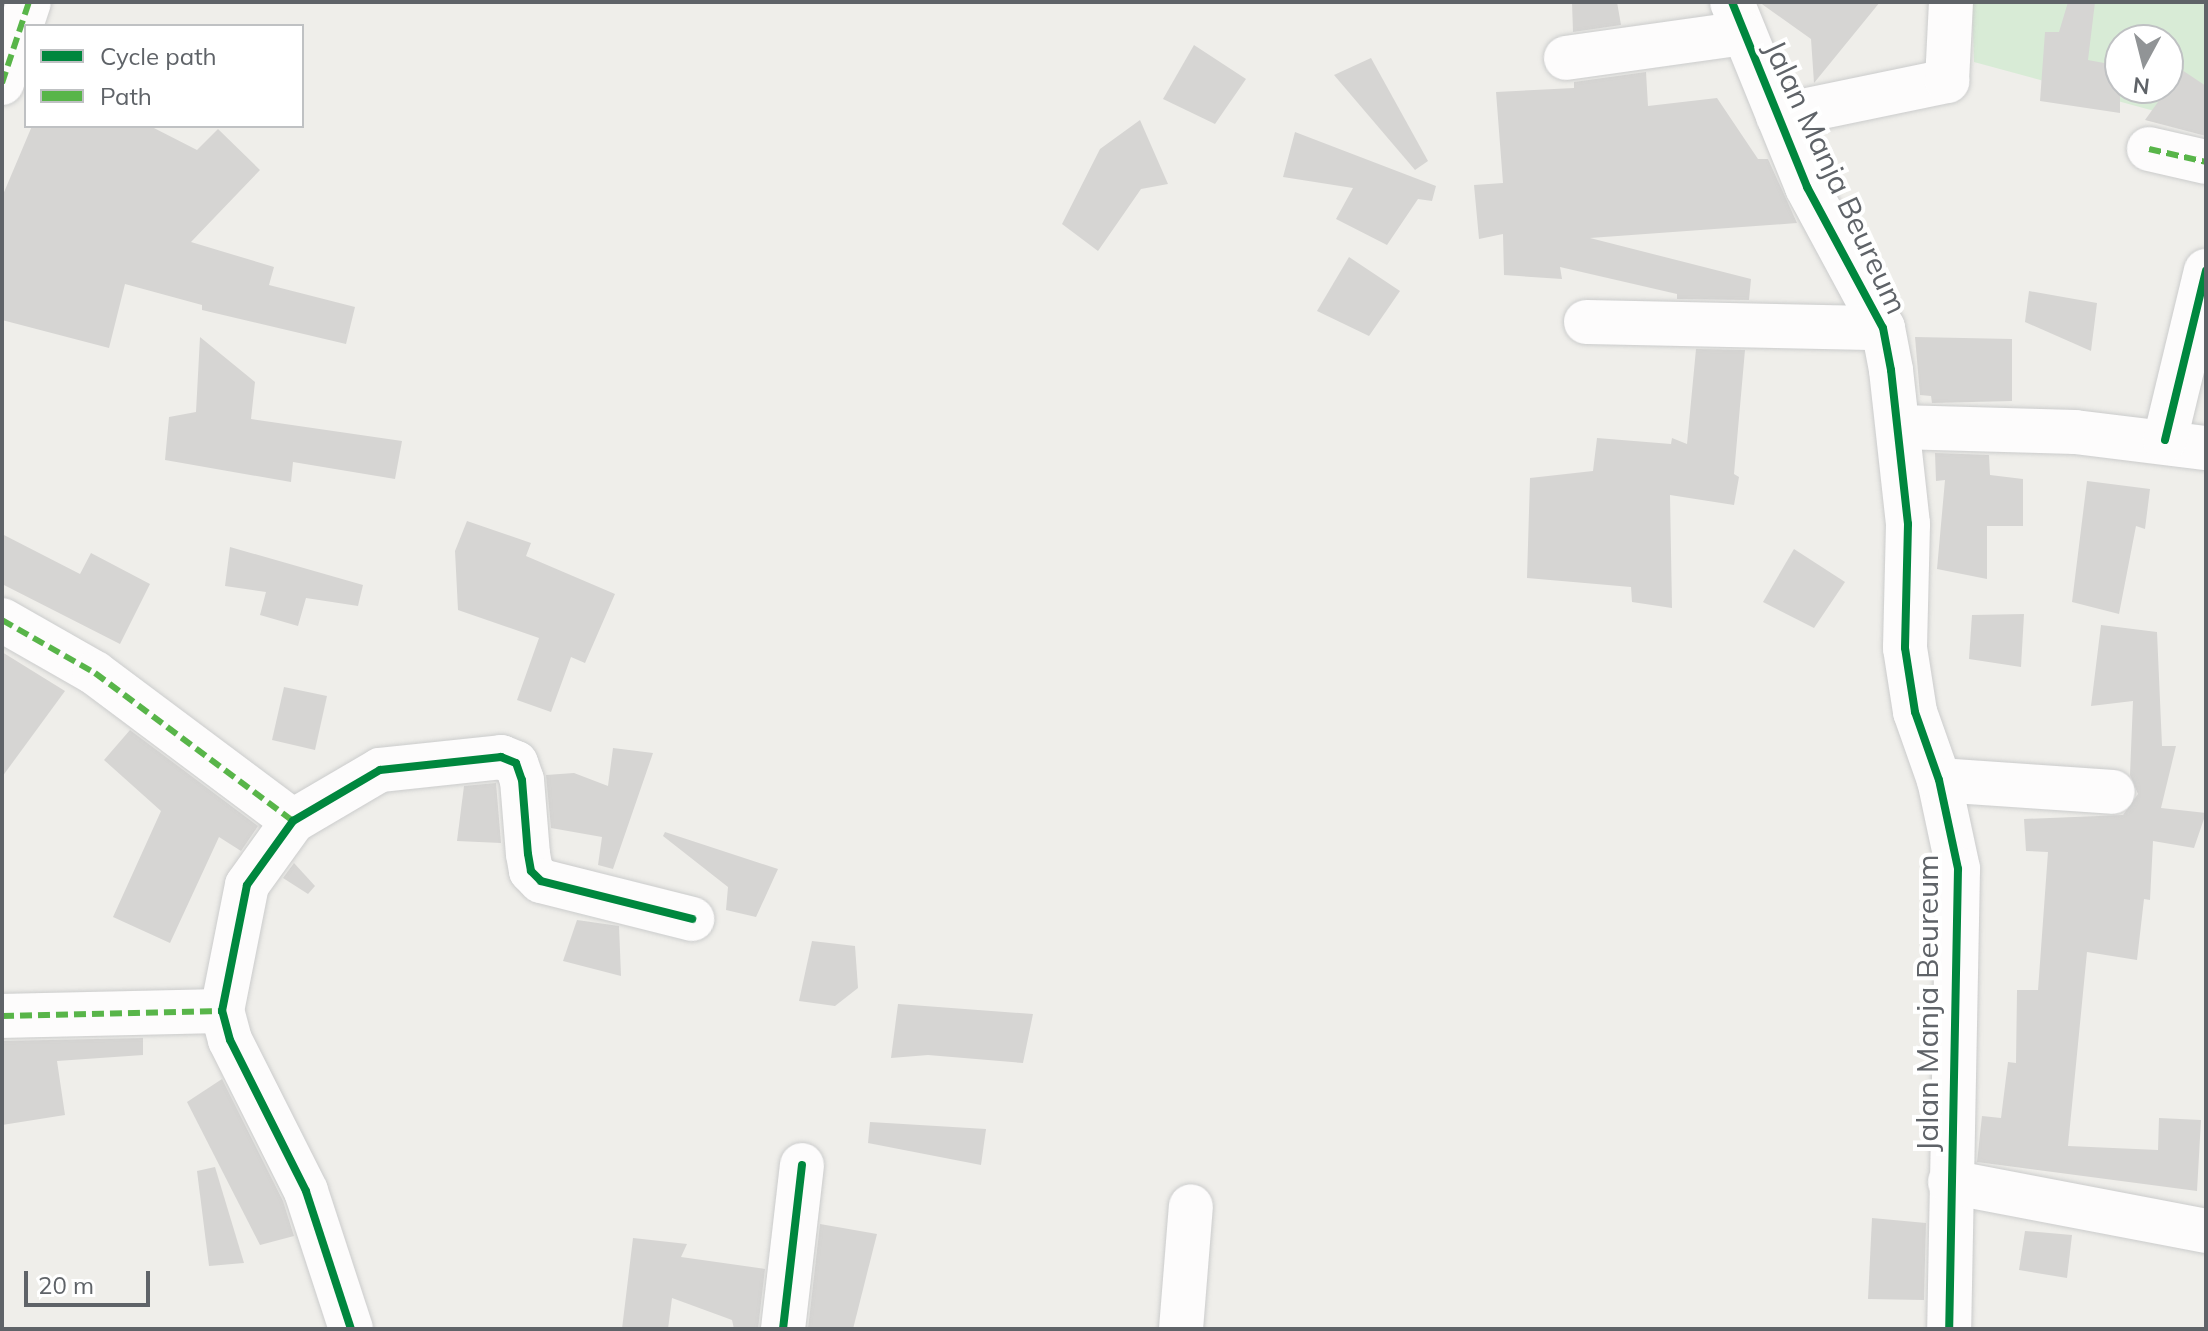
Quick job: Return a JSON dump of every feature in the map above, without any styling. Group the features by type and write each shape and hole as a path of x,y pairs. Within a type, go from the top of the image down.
{"street":[{"path":"2,83 29,2"},
{"path":"1778,116 1947,81 1951,2"},
{"path":"1566,58 1737,18"},
{"name":"Jalan Manja Beureum","path":"1737,18 1807,187 1883,328 1899,427 1908,524 1905,648 1915,712 1939,780 1958,869 1949,1329"},
{"path":"2149,149 2206,162"},
{"path":"1899,427 2185,444 2206,271"},
{"path":"1586,322 1883,328"},
{"path":"2,620 95,673 293,821"},
{"path":"351,1329 306,1191 230,1040 222,1011 247,885 293,821 380,770 501,757 516,763 522,780 531,871 541,881 692,919"},
{"path":"1939,780 2113,792"},
{"path":"2,1016 222,1011"},
{"path":"783,1329 802,1165"},
{"path":"1950,1182 2206,1231"},
{"path":"1181,1329 1191,1206"}],"green space":[{"path":"1972,2 2206,2 2206,125 2129,104 2184,104 2184,24 2104,24 2104,97 1974,62"}],"building":[{"path":"1572,2 1617,2 1621,25 1573,32"},
{"path":"1759,2 1880,2 1814,83 1811,39"},
{"path":"2068,2 2095,2 2088,60 2104,63 2104,104 2120,104 2120,113 2040,101 2045,32 2059,32"},
{"path":"1194,45 1246,79 1215,124 1163,99"},
{"path":"1371,58 1428,161 1415,170 1334,75"},
{"path":"2184,71 2206,86 2206,136 2145,120 2156,104 2184,104"},
{"path":"1646,72 1648,106 1717,98 1758,159 1768,159 1797,223 1590,238 1751,279 1749,300 1677,299 1677,294 1560,267 1562,279 1504,275 1503,234 1479,239 1474,185 1503,183 1496,92 1574,88 1574,82"},
{"path":"1140,120 1168,184 1141,189 1098,251 1062,224 1100,149"},
{"path":"31,128 154,128 197,150 218,129 260,170 191,242 274,267 269,285 355,307 346,344 202,310 202,305 125,284 109,348 2,320 2,197"},
{"path":"1295,132 1436,186 1432,201 1418,199 1387,245 1336,219 1353,188 1283,177"},
{"path":"1349,257 1400,291 1369,336 1317,311"},
{"path":"2029,291 2097,303 2091,351 2025,322"},
{"path":"200,337 255,382 251,419 402,441 395,479 293,462 291,482 165,460 169,417 196,412"},
{"path":"1915,337 2012,339 2012,401 1932,403 1931,396 1920,395"},
{"path":"1696,349 1745,350 1734,474 1739,477 1734,505 1670,495 1672,608 1632,602 1631,587 1527,578 1530,478 1593,471 1597,438 1671,444 1672,438 1687,444"},
{"path":"1935,453 1989,455 1990,475 2023,479 2023,526 1987,526 1987,579 1937,569 1945,480 1936,481"},
{"path":"2087,481 2150,489 2145,529 2136,526 2119,614 2072,602"},
{"path":"467,521 531,543 526,556 615,594 585,663 571,657 551,712 517,700 539,638 458,610 455,551"},
{"path":"2,534 80,574 91,553 150,584 120,644 2,584"},
{"path":"230,547 363,585 358,606 306,598 298,626 260,615 266,592 225,586"},
{"path":"1794,549 1845,582 1814,628 1763,602"},
{"path":"2024,614 2021,667 1969,659 1972,615"},
{"path":"2101,625 2157,632 2162,746 2176,746 2161,808 2206,813 2194,848 2153,841 2150,900 2144,899 2137,960 2087,952 2068,1146 2158,1150 2159,1118 2201,1120 2197,1191 1977,1162 1982,1116 2001,1118 2008,1062 2016,1063 2017,990 2038,990 2048,852 2026,851 2024,819 2123,815 2138,794 2130,775 2133,701 2091,706"},
{"path":"2,652 65,691 2,777"},
{"path":"284,687 327,696 315,750 272,740"},
{"path":"130,730 258,826 241,851 219,837 170,943 113,917 161,811 104,760"},
{"path":"613,748 653,753 613,869 598,865 602,837 551,828 546,775 574,773 608,786"},
{"path":"496,783 501,843 457,841 464,786"},
{"path":"665,832 778,869 756,917 726,910 728,887 663,836"},
{"path":"294,863 315,886 308,894 283,878"},
{"path":"577,920 619,926 621,976 563,961"},
{"path":"812,941 855,946 858,988 835,1006 799,1001"},
{"path":"898,1004 1033,1014 1023,1063 928,1055 891,1058"},
{"path":"143,1038 143,1055 57,1061 65,1115 2,1125 2,1041"},
{"path":"222,1079 283,1201 294,1236 260,1245 187,1102"},
{"path":"870,1122 986,1129 981,1165 868,1143"},
{"path":"215,1167 244,1263 209,1266 197,1171"},
{"path":"1872,1218 1926,1223 1924,1300 1868,1299"},
{"path":"820,1224 877,1234 853,1329 808,1329"},
{"path":"2025,1231 2072,1235 2067,1278 2019,1270"},
{"path":"633,1238 687,1244 681,1257 765,1269 758,1329 734,1329 732,1320 672,1298 668,1329 622,1329"}],"marked path":[{"path":"2,83 29,2"},
{"path":"2149,149 2206,162"},
{"path":"2,620 95,673 293,821"},
{"path":"2,1016 222,1011"}],"cycle path":[{"path":"1732,2 1807,187 1883,328 1891,370 1908,524 1905,648 1915,712 1939,780 1958,869 1949,1329"},
{"path":"2165,440 2206,271"},
{"path":"351,1329 306,1191 230,1040 222,1011 247,885 293,821 380,770 501,757 516,763 522,780 531,871 541,881 692,919"},
{"path":"783,1329 802,1165"}]}
